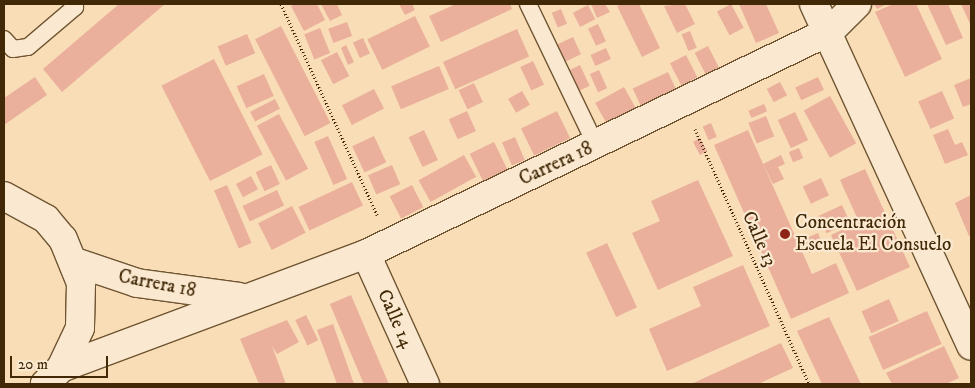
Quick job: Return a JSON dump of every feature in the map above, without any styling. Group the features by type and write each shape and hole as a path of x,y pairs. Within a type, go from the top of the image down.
{"street":[{"path":"814,4 830,31 971,346"},
{"name":"Carrera 18","path":"58,378 240,298 378,248 684,104 830,31 857,4"},
{"path":"4,196 46,219 75,262 81,283 81,320 58,378"},
{"name":"Calle 14","path":"378,248 425,384"},
{"name":"Carrera 18","path":"75,262 137,283 240,298"}],"lane":[{"path":"528,4 596,145"},
{"path":"4,39 13,49 28,47 75,5"}],"path":[{"path":"281,4 378,248"},
{"name":"Calle 13","path":"684,104 809,384"}],"building":[{"path":"119,4 165,4 62,92 43,69"},
{"path":"295,4 317,4 325,20 304,31 291,6"},
{"path":"321,4 337,4 342,15 330,21"},
{"path":"399,4 412,4 415,10 405,15"},
{"path":"456,4 510,4 512,9 441,42 429,16"},
{"path":"591,4 605,4 610,12 597,18"},
{"path":"622,4 639,4 660,48 642,57 617,6"},
{"path":"685,4 695,24 677,33 664,6"},
{"path":"731,4 744,28 730,35 717,12"},
{"path":"739,4 766,4 779,33 756,43"},
{"path":"874,4 887,4 877,9"},
{"path":"893,4 916,4 942,59 905,77 875,12"},
{"path":"927,4 948,4 963,38 946,45"},
{"path":"961,4 971,4 971,26"},
{"path":"588,5 595,19 580,27 573,13"},
{"path":"561,9 567,24 558,28 552,13"},
{"path":"415,16 430,47 382,70 367,39"},
{"path":"347,22 352,36 333,43 328,29"},
{"path":"598,24 606,41 596,46 588,29"},
{"path":"281,26 330,123 305,136 255,39"},
{"path":"320,28 330,53 314,59 304,34"},
{"path":"517,29 529,56 455,89 443,62"},
{"path":"690,31 697,48 688,51 682,34"},
{"path":"247,34 255,53 226,66 218,47"},
{"path":"573,37 581,54 566,61 558,44"},
{"path":"363,38 370,54 360,58 353,42"},
{"path":"346,45 354,62 348,65 341,48"},
{"path":"708,46 719,68 706,75 695,53"},
{"path":"606,48 611,59 595,66 590,55"},
{"path":"337,52 349,76 333,84 321,60"},
{"path":"686,55 697,77 681,85 670,63"},
{"path":"214,59 263,154 210,181 161,86"},
{"path":"533,61 544,85 531,90 520,67"},
{"path":"580,65 590,86 580,90 570,70"},
{"path":"439,66 449,89 401,109 391,86"},
{"path":"599,70 607,88 598,92 590,74"},
{"path":"668,72 678,93 642,109 633,88"},
{"path":"264,74 274,96 246,108 237,86"},
{"path":"35,77 47,95 4,125 4,98"},
{"path":"818,77 824,90 801,100 795,88"},
{"path":"971,78 971,104 963,107 954,85"},
{"path":"780,82 787,95 774,102 767,89"},
{"path":"474,83 483,102 467,109 459,90"},
{"path":"624,87 636,109 607,125 595,103"},
{"path":"374,89 384,109 352,125 342,105"},
{"path":"522,91 530,105 516,113 508,99"},
{"path":"942,91 954,118 930,129 918,102"},
{"path":"830,96 856,143 830,158 804,111"},
{"path":"275,99 280,109 255,122 250,112"},
{"path":"764,104 767,111 751,118 748,111"},
{"path":"467,111 476,131 458,139 449,119"},
{"path":"557,111 570,138 534,155 521,129"},
{"path":"795,112 808,140 791,148 778,120"},
{"path":"279,114 308,169 286,180 257,126"},
{"path":"766,116 774,136 757,144 748,123"},
{"path":"711,123 717,137 709,140 703,127"},
{"path":"948,129 955,145 962,142 968,155 945,164 933,135"},
{"path":"424,130 438,160 423,167 409,137"},
{"path":"748,130 812,274 836,263 849,293 791,319 714,145"},
{"path":"328,136 347,179 333,185 314,142"},
{"path":"374,136 386,162 365,172 352,146"},
{"path":"515,137 525,160 512,165 502,142"},
{"path":"700,138 707,151 700,155 693,142"},
{"path":"494,142 508,171 484,183 470,154"},
{"path":"799,148 803,158 793,162 789,152"},
{"path":"464,155 476,177 431,202 419,180"},
{"path":"781,155 785,164 778,167 784,179 773,184 763,164"},
{"path":"271,165 280,184 264,191 256,172"},
{"path":"392,165 400,184 376,194 368,175"},
{"path":"865,169 910,267 857,291 831,235 859,222 840,180"},
{"path":"251,176 258,189 243,197 236,184"},
{"path":"821,178 829,195 811,204 803,186"},
{"path":"698,180 733,256 658,290 632,233 660,221 651,201"},
{"path":"352,182 363,206 310,230 299,207"},
{"path":"227,185 252,243 239,248 214,190"},
{"path":"412,185 423,207 401,219 390,196"},
{"path":"277,190 284,205 250,221 243,206"},
{"path":"971,195 971,235 969,236 955,203"},
{"path":"842,205 850,222 826,233 818,216"},
{"path":"292,206 306,233 272,250 258,223"},
{"path":"818,233 824,247 809,253 803,239"},
{"path":"607,243 637,307 616,317 586,253"},
{"path":"743,265 770,326 667,371 649,329 701,306 693,287"},
{"path":"351,295 389,383 364,384 330,304"},
{"path":"889,299 899,321 871,333 862,311"},
{"path":"927,311 942,344 883,370 869,337"},
{"path":"306,315 318,340 307,345 295,320"},
{"path":"829,317 861,384 822,384 797,331"},
{"path":"287,320 299,342 277,354 272,346 286,384 259,384 240,339"},
{"path":"333,324 354,384 337,384 317,330"},
{"path":"781,343 793,368 758,384 691,384"},
{"path":"944,346 959,378 946,384 892,384 886,373"}],"place":[{"name":"Concentración Escuela El Consuelo","path":"785,234"}]}
